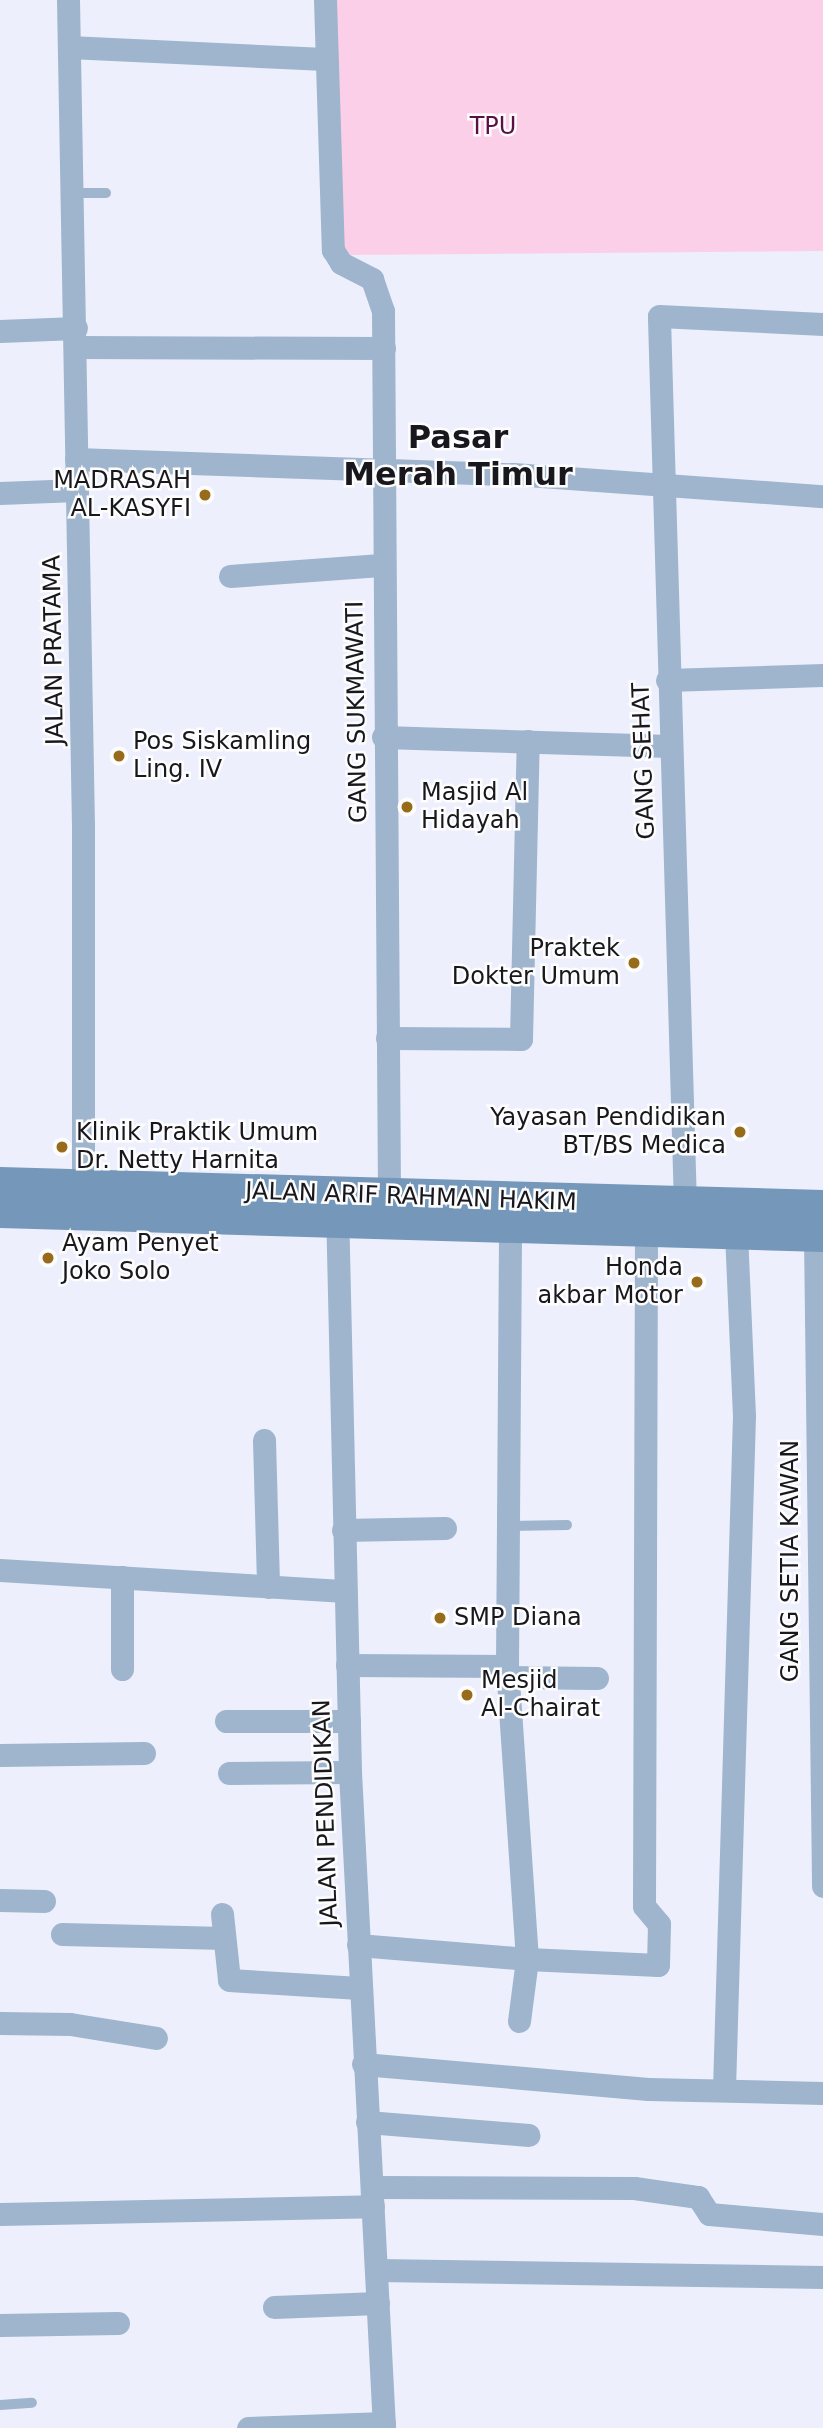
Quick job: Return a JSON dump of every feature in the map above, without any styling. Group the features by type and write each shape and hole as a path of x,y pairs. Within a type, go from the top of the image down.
{"main road":[{"name":"JALAN ARIF RAHMAN HAKIM","path":"0,1183 83,1201"},
{"name":"JALAN ARIF RAHMAN HAKIM","path":"337,1208 389,1196 685,1205 820,1226"},
{"name":"JALAN ARIF RAHMAN HAKIM","path":"0,1212 83,1201 337,1208 510,1226 646,1231 736,1233 820,1226"}],"street":[{"name":"JALAN PRATAMA","path":"68,0 76,337 83,1201"},
{"path":"69,47 325,60 325,0"},
{"name":"GANG SUKMAWATI","path":"325,60 333,250 379,290 384,348 380,471 389,1196"},
{"name":"GANG SEHAT","path":"685,1205 660,483 659,316 823,324"},
{"path":"0,331 76,337 384,348"},
{"path":"76,459 660,483 823,496"},
{"path":"0,493 77,490"},
{"path":"230,576 381,565"},
{"path":"667,680 823,675"},
{"path":"383,737 670,746"},
{"path":"387,1038 521,1039 528,741"},
{"name":"JALAN PENDIDIKAN","path":"337,1208 350,1772 359,1988 384,2426"},
{"path":"510,1226 508,1672 527,1959 519,2021"},
{"name":"GANG SETIA KAWAN","path":"820,1226 823,1885"},
{"path":"358,1945 527,1959 658,1965 659,1924 644,1906 646,1231"},
{"path":"724,2089 744,1416 736,1233"},
{"path":"264,1440 268,1587"},
{"path":"343,1530 445,1528"},
{"path":"0,1570 345,1591"},
{"path":"122,1577 122,1668"},
{"path":"347,1665 597,1678"},
{"path":"226,1721 349,1721"},
{"path":"0,1755 144,1753"},
{"path":"229,1773 350,1772"},
{"path":"0,1900 44,1901"},
{"path":"222,1914 229,1980 359,1988"},
{"path":"62,1934 224,1938"},
{"path":"0,2023 70,2024 156,2038"},
{"path":"363,2064 648,2090 724,2089 823,2093"},
{"path":"367,2122 527,2135"},
{"path":"0,2214 634,2188 698,2197 709,2214 823,2224"},
{"path":"377,2270 823,2277"},
{"path":"274,2307 379,2303"},
{"path":"0,2325 118,2323"},
{"path":"248,2428 384,2426"}],"lane":[{"path":"73,193 106,192"},
{"path":"509,1526 567,1525"},
{"path":"0,2405 32,2403"}],"green space":[{"name":"TPU","path":"333,0 823,0 823,251 350,255 337,242"}],"place":[{"name":"MADRASAH AL-KASYFI","path":"205,495"},
{"name":"Pos Siskamling Ling. IV","path":"119,756"},
{"name":"Masjid Al Hidayah","path":"407,807"},
{"name":"Praktek Dokter Umum","path":"634,963"},
{"name":"Yayasan Pendidikan BT/BS Medica","path":"740,1132"},
{"name":"Klinik Praktik Umum Dr. Netty Harnita","path":"62,1147"},
{"name":"Ayam Penyet Joko Solo","path":"48,1258"},
{"name":"Honda akbar Motor","path":"697,1282"},
{"name":"SMP Diana","path":"440,1618"},
{"name":"Mesjid Al-Chairat","path":"467,1695"}],"district":[{"name":"Pasar Merah Timur","path":"458,456"}]}
